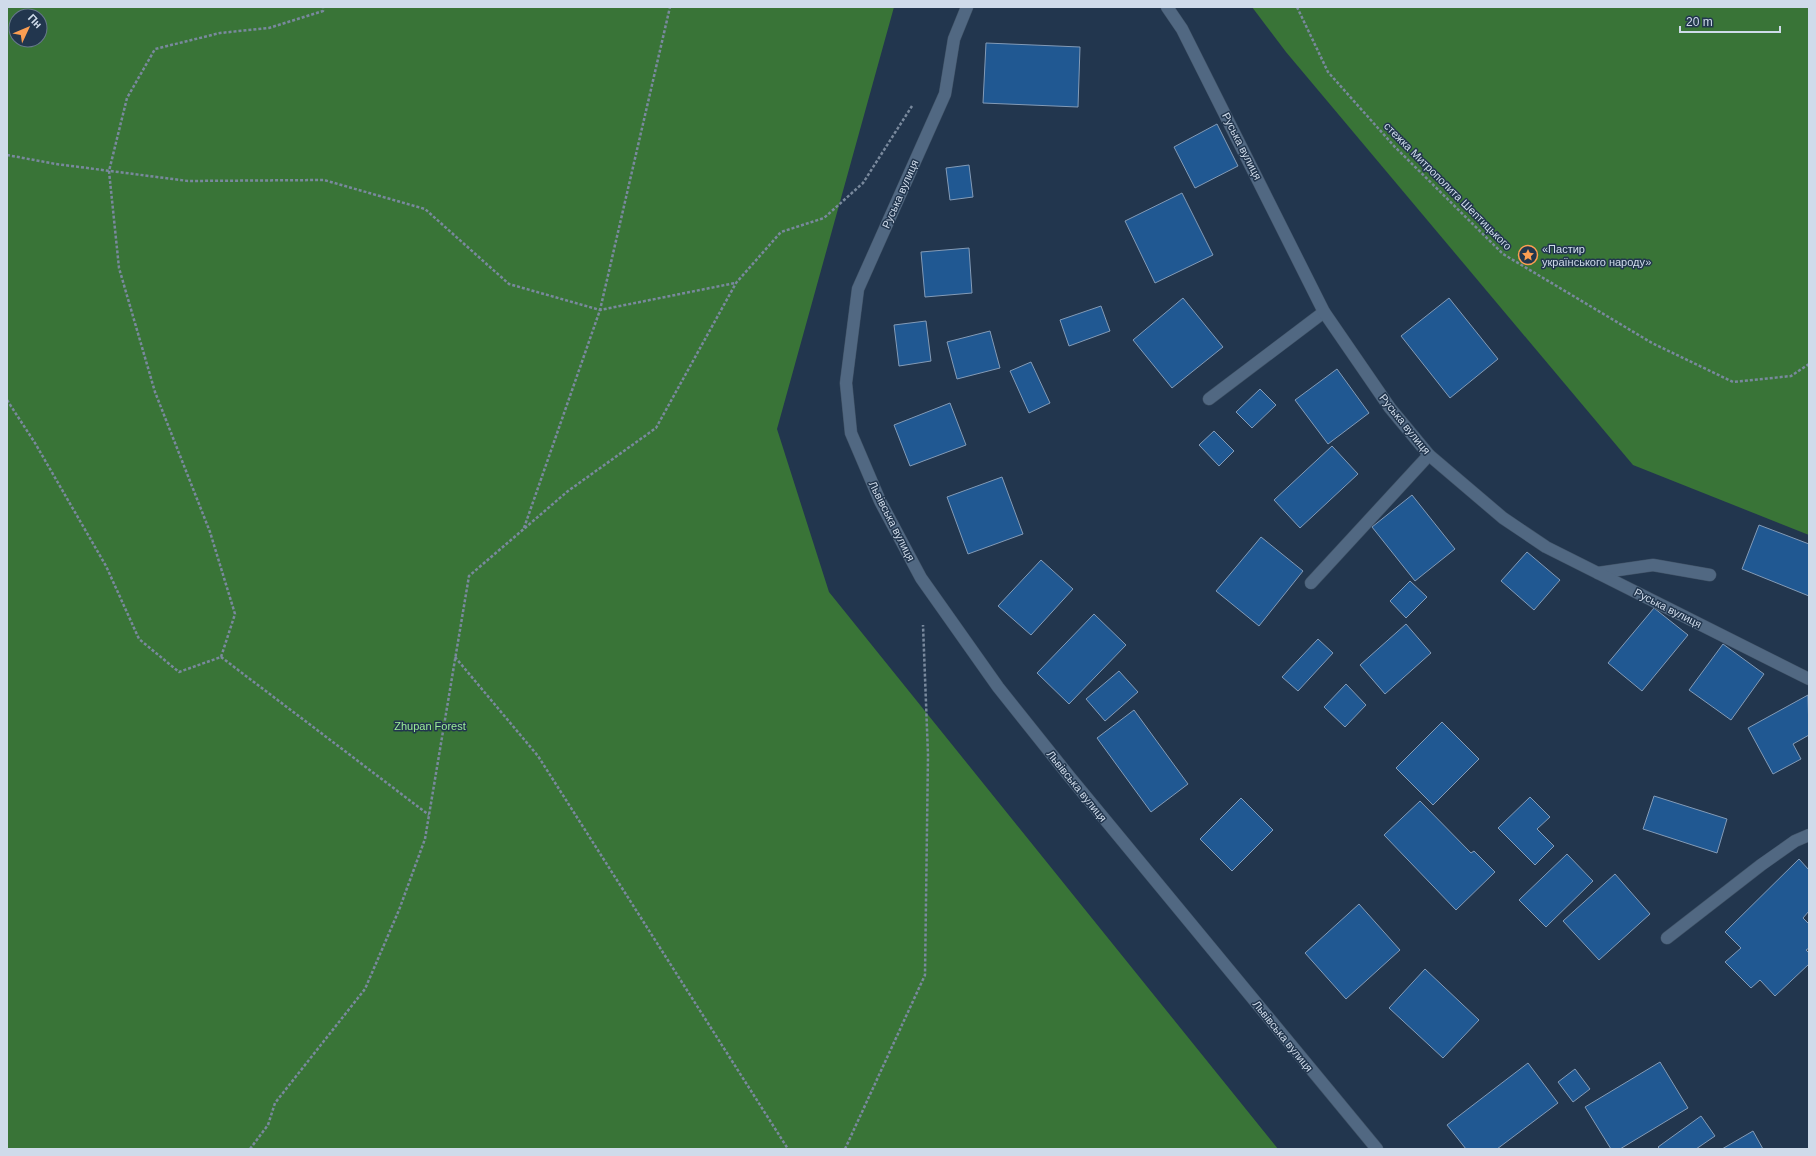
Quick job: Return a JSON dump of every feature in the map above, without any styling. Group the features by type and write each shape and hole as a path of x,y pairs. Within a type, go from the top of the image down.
{"street":[{"name":"Руська вулиця","path":"846,383 858,289 944,94 954,39 967,7"},
{"name":"Руська вулиця","path":"1167,7 1186,36 1324,312 1390,408 1429,455 1503,518 1546,547 1809,679"},
{"path":"1209,399 1324,312"},
{"name":"Львівська вулиця","path":"846,383 851,433 880,501 926,584 998,687 1074,782 1377,1149"},
{"path":"1311,583 1429,455"},
{"path":"1598,573 1653,565 1710,575"},
{"path":"1667,938 1761,865 1795,841 1809,835"}],"path":[{"path":"221,657 235,614 210,532 155,392 119,268 109,171 127,98 155,49 220,33 269,28 323,11 323,7"},
{"path":"524,529 600,310 670,7"},
{"name":"стежка Митрополита Шептицького","path":"1298,7 1328,72 1394,146 1503,254 1652,343 1733,382 1791,376 1809,364"},
{"path":"250,1149 268,1125 275,1103 365,989 399,910 425,839 469,576 568,491 656,428 736,283 781,232 824,218 863,183 912,105 944,94"},
{"path":"7,155 109,171 188,181 324,180 425,209 509,284 600,310 736,283"},
{"path":"7,400 35,443 106,566 139,639 179,672 221,657"},
{"path":"845,1149 925,975 928,755 923,624"},
{"path":"221,657 429,815"},
{"path":"455,657 538,756 788,1149"}],"green space":[{"name":"Zhupan Forest","path":"7,7 894,7 777,429 829,592 1278,1149 7,1149"},
{"path":"1252,7 1809,7 1809,535 1633,465 1286,52"}],"building":[{"path":"986,43 1080,47 1078,107 983,103"},
{"path":"1217,124 1238,166 1195,188 1174,147"},
{"path":"969,165 973,197 950,200 946,168"},
{"path":"1182,193 1213,255 1155,283 1125,221"},
{"path":"969,248 972,293 925,297 921,252"},
{"path":"1183,298 1223,347 1172,388 1133,340"},
{"path":"1449,298 1498,359 1450,398 1401,336"},
{"path":"1101,306 1110,331 1069,346 1060,320"},
{"path":"926,321 931,361 899,366 894,325"},
{"path":"990,331 1000,368 957,379 947,342"},
{"path":"1031,362 1050,403 1029,413 1010,371"},
{"path":"1337,369 1369,413 1328,444 1295,400"},
{"path":"1260,389 1276,405 1252,428 1236,412"},
{"path":"950,403 966,445 910,466 894,425"},
{"path":"1214,431 1234,451 1219,466 1199,445"},
{"path":"1332,446 1358,474 1300,528 1274,500"},
{"path":"1002,477 1023,534 968,554 947,497"},
{"path":"1412,495 1455,549 1415,581 1372,527"},
{"path":"1759,525 1809,544 1809,596 1742,569"},
{"path":"1261,537 1303,571 1259,626 1216,591"},
{"path":"1527,552 1560,580 1534,610 1501,581"},
{"path":"1041,560 1073,589 1031,635 998,606"},
{"path":"1410,581 1427,597 1406,618 1390,601"},
{"path":"1654,608 1688,635 1642,691 1608,663"},
{"path":"1094,614 1126,645 1069,704 1037,673"},
{"path":"1406,624 1431,653 1385,694 1360,665"},
{"path":"1318,639 1333,653 1298,691 1282,677"},
{"path":"1723,644 1764,674 1731,720 1689,690"},
{"path":"1119,671 1138,692 1105,721 1086,699"},
{"path":"1346,684 1366,705 1345,727 1324,707"},
{"path":"1808,695 1809,735 1793,744 1801,759 1773,774 1748,728"},
{"path":"1134,710 1188,784 1151,812 1097,738"},
{"path":"1442,722 1479,759 1433,805 1396,768"},
{"path":"1654,796 1727,819 1717,853 1643,829"},
{"path":"1530,797 1550,817 1537,829 1554,846 1535,865 1498,828"},
{"path":"1241,798 1273,830 1232,871 1200,839"},
{"path":"1420,801 1471,853 1474,851 1495,872 1456,910 1384,835"},
{"path":"1567,854 1593,881 1546,927 1519,900"},
{"path":"1799,859 1809,870 1809,911 1803,918 1809,924 1809,948 1806,950 1809,953 1809,964 1775,996 1760,980 1751,988 1725,962 1741,948 1725,932"},
{"path":"1615,874 1650,914 1599,960 1563,921"},
{"path":"1359,904 1400,950 1346,999 1305,953"},
{"path":"1425,969 1479,1020 1443,1058 1389,1008"},
{"path":"1660,1062 1688,1108 1620,1149 1611,1149 1585,1107"},
{"path":"1528,1063 1558,1103 1497,1149 1466,1149 1447,1125"},
{"path":"1575,1069 1590,1089 1573,1102 1558,1082"},
{"path":"1701,1116 1715,1136 1696,1149 1660,1149 1658,1147"},
{"path":"1753,1131 1763,1149 1722,1149"}],"place":[{"name":"«Пастир українського народу»","path":"1528,255"}]}
